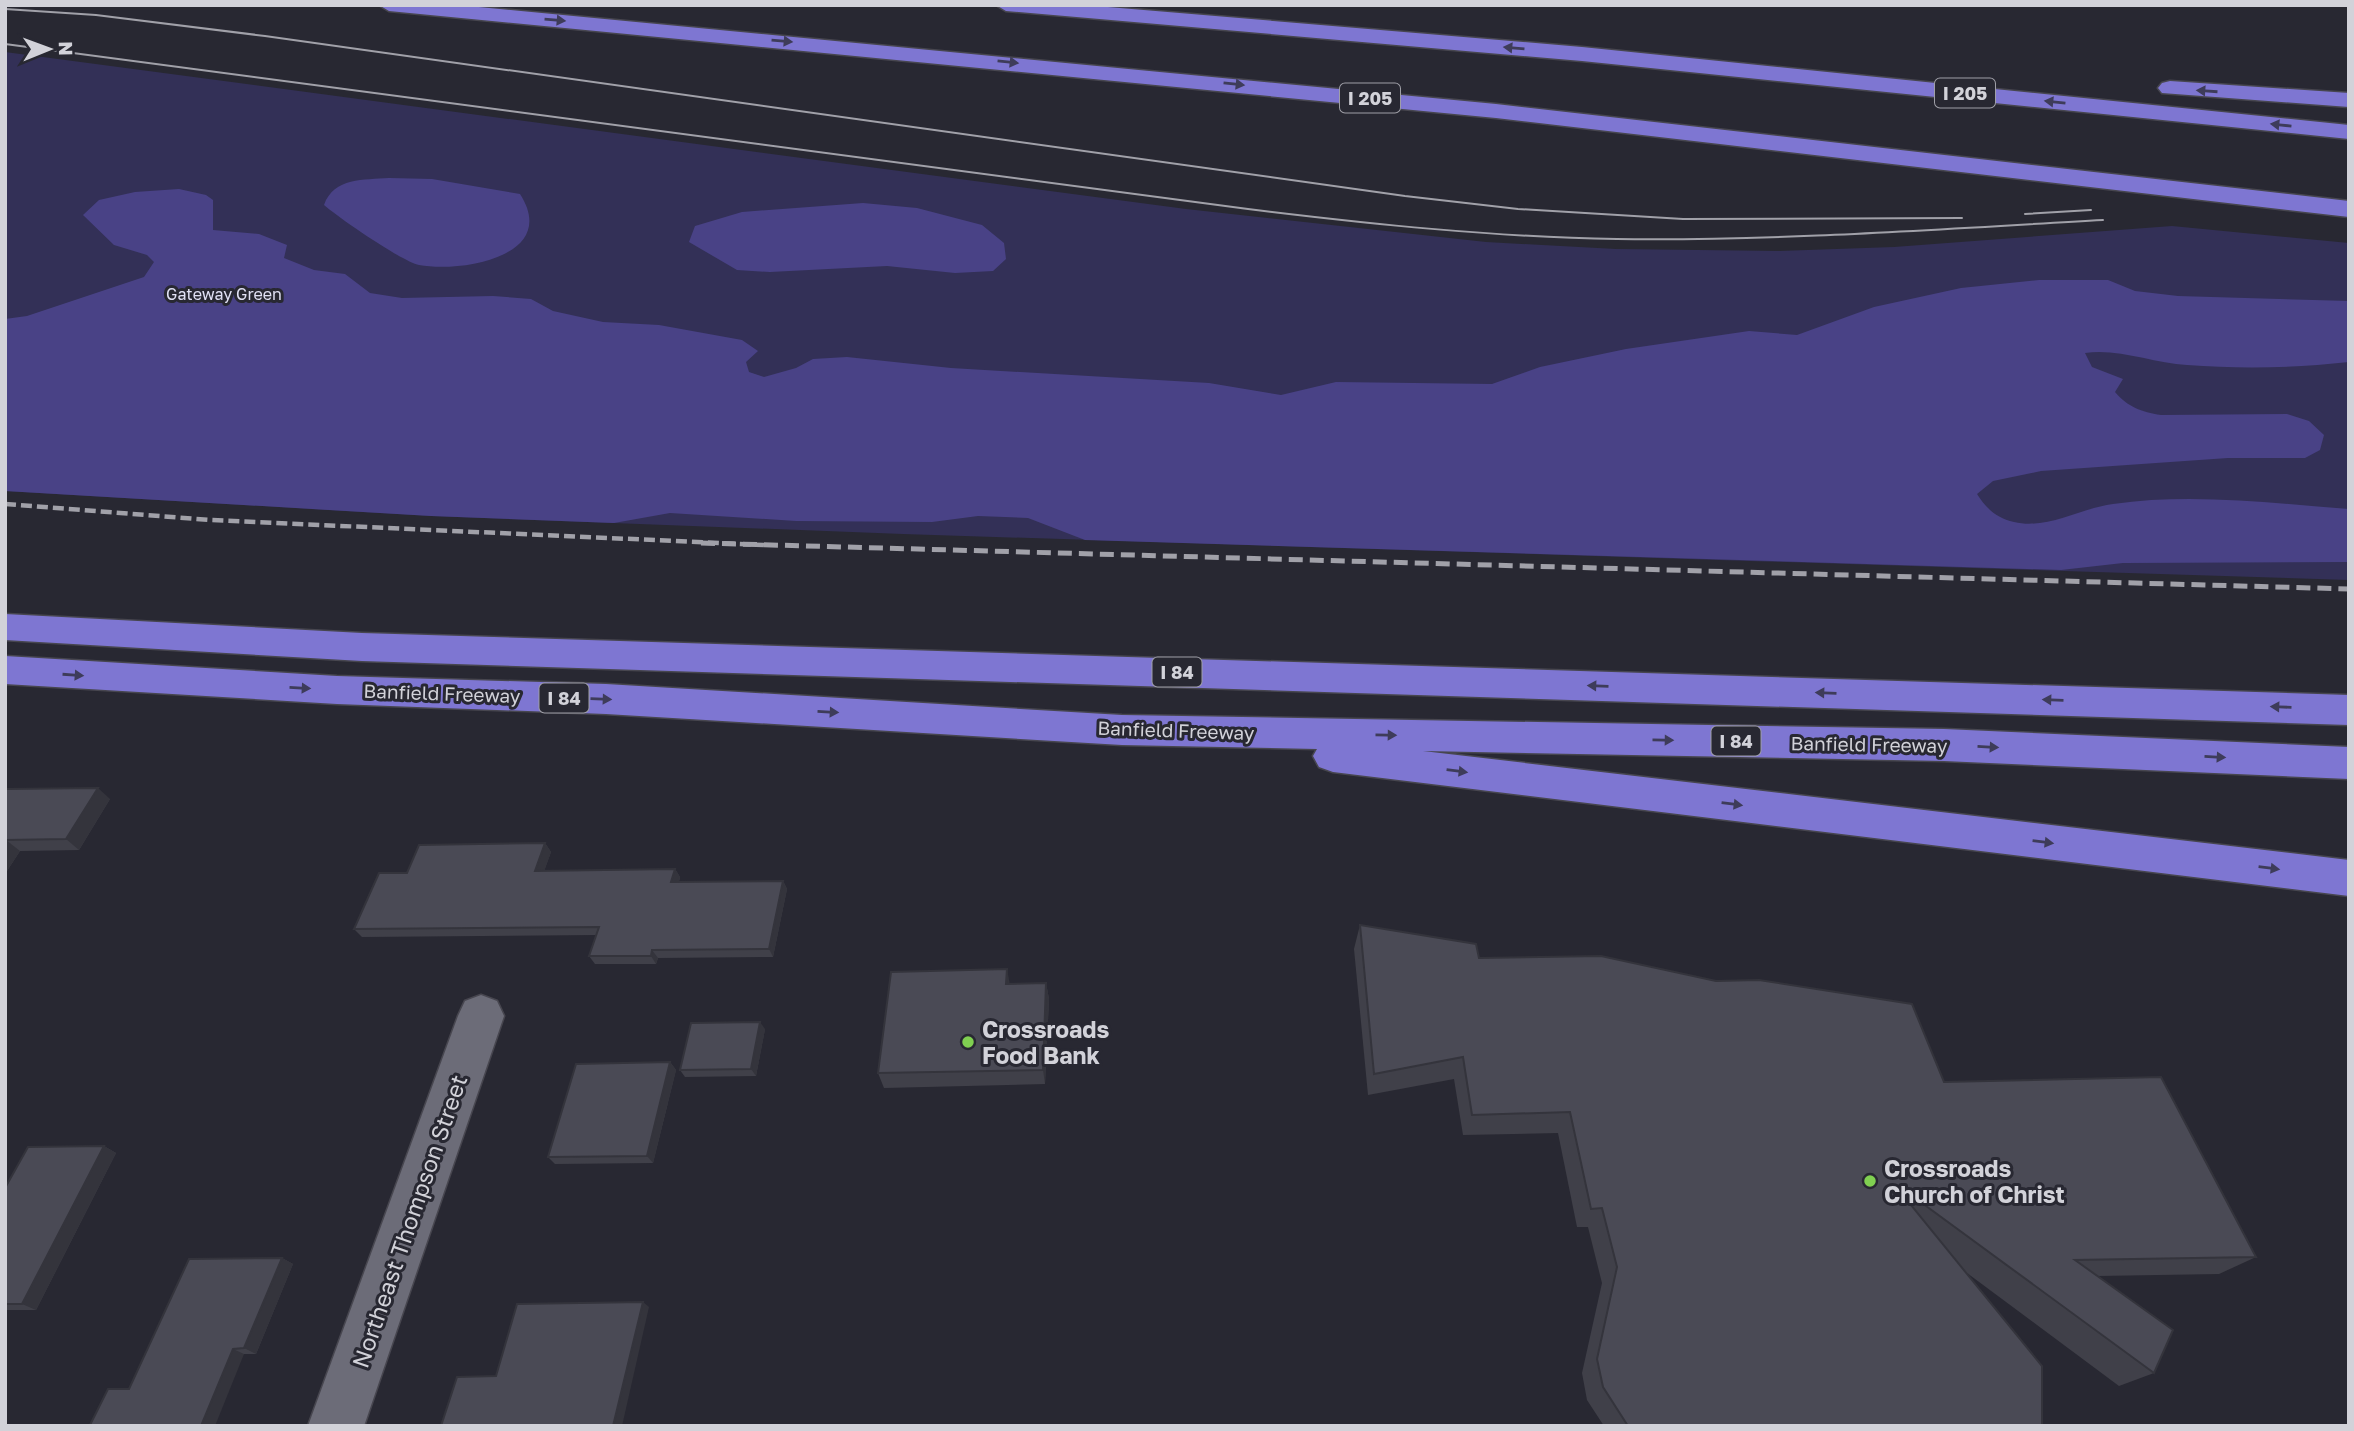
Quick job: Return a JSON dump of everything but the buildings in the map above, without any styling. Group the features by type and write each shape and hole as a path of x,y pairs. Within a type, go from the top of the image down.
{"highway":[{"name":"I 205","path":"389,5 1457,107 2349,209"},
{"name":"I 205","path":"1006,5 1582,54 2349,132"},
{"path":"1582,54 1703,53 2070,81"},
{"path":"2146,86 2349,100"},
{"name":"I 84","path":"5,627 376,647 2349,710"},
{"name":"Banfield Freeway","path":"5,670 337,690 606,699 1122,730 1944,745 2349,763"},
{"path":"1122,730 2349,878"}],"street":[{"name":"Northeast Thompson Street","path":"336,1426 481,1016"}],"green space":[{"name":"Gateway Green","path":"5,52 1186,209 1486,242 1616,249 1779,251 1894,247 2172,226 2349,243 2349,580 903,534 431,516 5,491"},
{"path":"432,179 520,194 529,215 527,232 517,246 501,256 459,266 419,265 386,248 324,205 335,189 342,185 360,180"},
{"path":"179,189 206,195 213,200 213,230 259,234 287,245 284,258 314,270 345,274 370,293 402,298 493,296 531,299 553,311 603,322 659,325 742,340 758,351 746,362 749,372 764,377 796,368 813,359 847,357 951,368 1209,383 1281,395 1336,382 1492,384 1540,367 1626,349 1749,331 1797,335 1874,307 1961,288 2039,280 2108,280 2135,291 2178,296 2349,301 2349,362 2288,367 2228,367 2174,364 2110,352 2085,353 2092,367 2123,379 2115,392 2120,397 2135,408 2147,412 2161,415 2287,414 2309,421 2324,435 2320,450 2305,458 2228,458 2041,471 1993,481 1977,494 1997,515 2026,524 2051,521 2101,506 2172,499 2231,500 2349,509 2349,562 2123,563 2061,570 1085,540 1028,518 978,516 932,522 796,521 670,513 614,523 431,516 5,491 5,319 27,316 144,277 154,262 147,255 114,245 83,215 99,200 135,192"},
{"path":"863,203 917,208 982,225 1004,243 1006,259 993,271 955,273 887,266 770,272 737,270 689,242 695,226 742,212"}],"tram line":[{"path":"5,9 96,15 265,36 1405,196 1518,209 1683,219 1962,218"},
{"path":"5,44 1248,209 1432,229 1571,238 1678,239 1860,234 2103,220"},
{"path":"2025,214 2091,210"}],"railway":[{"path":"5,504 210,520 750,544"},
{"path":"701,543 750,544"},
{"path":"750,544 2349,589"},
{"path":"750,544 764,545"}],"place":[{"name":"Crossroads Food Bank","path":"968,1042"},
{"name":"Crossroads Church of Christ","path":"1870,1181"}]}
